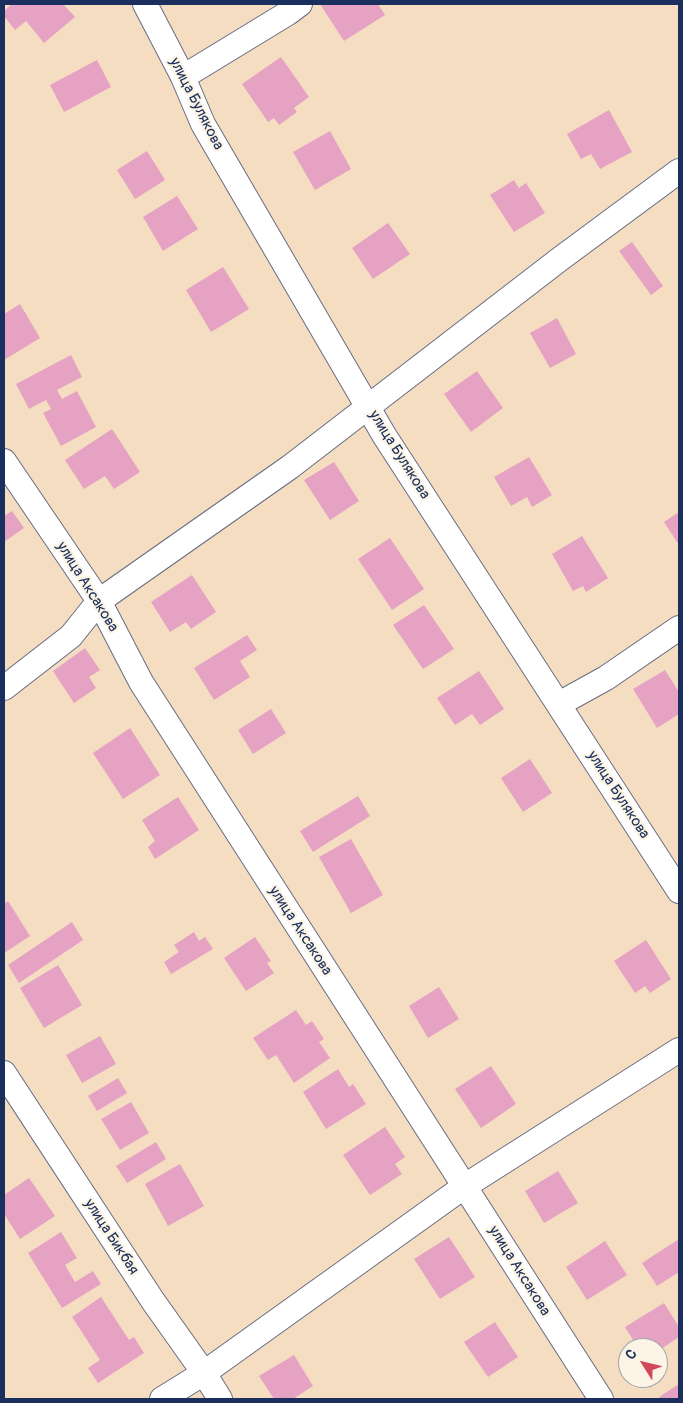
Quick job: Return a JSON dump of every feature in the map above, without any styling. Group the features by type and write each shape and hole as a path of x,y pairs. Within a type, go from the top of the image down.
{"street":[{"name":"улица Булякова","path":"145,4 183,77 203,124 369,406 384,436 679,891"},
{"path":"183,77 300,4"},
{"path":"4,688 71,636 100,602 290,467 560,259 679,171"},
{"name":"улица Аксакова","path":"4,461 100,602 141,682 466,1186 600,1399"},
{"path":"559,704 606,678 679,628"},
{"path":"162,1399 204,1373 466,1186 679,1050"},
{"name":"улица Бикбая","path":"4,1073 153,1301 220,1399"}],"building":[{"path":"12,4 63,4 75,17 44,43 26,21 15,30 4,16 4,11"},
{"path":"320,4 378,4 385,15 344,41"},
{"path":"281,57 309,97 294,108 297,112 279,125 274,118 268,122 242,84"},
{"path":"97,60 111,87 64,112 50,85"},
{"path":"609,110 632,152 600,169 591,154 581,159 567,134"},
{"path":"330,131 351,169 315,190 293,152"},
{"path":"147,151 165,180 135,199 117,170"},
{"path":"514,180 519,188 526,183 545,213 514,232 490,195"},
{"path":"177,196 198,229 163,251 143,217"},
{"path":"388,223 410,254 373,279 352,248"},
{"path":"632,242 663,286 651,295 619,251"},
{"path":"223,267 249,309 211,332 186,290"},
{"path":"20,304 40,338 4,360 4,314"},
{"path":"557,318 576,354 550,368 530,333"},
{"path":"71,355 82,377 57,390 62,399 77,391 96,427 61,446 43,413 51,409 46,400 29,409 16,384"},
{"path":"477,371 503,408 471,432 444,394"},
{"path":"112,429 140,472 114,489 105,476 84,489 65,460"},
{"path":"529,457 552,495 532,507 527,497 511,506 494,477"},
{"path":"334,462 359,501 330,520 304,480"},
{"path":"12,511 24,528 4,542 4,516"},
{"path":"679,512 679,545 664,522"},
{"path":"582,536 608,578 586,592 583,586 573,591 552,554"},
{"path":"390,538 424,589 392,610 358,559"},
{"path":"192,575 216,612 191,629 186,622 170,632 151,602"},
{"path":"424,605 454,649 423,669 393,625"},
{"path":"247,635 257,650 240,661 250,677 214,700 194,668"},
{"path":"85,648 100,670 89,677 96,688 74,703 53,671"},
{"path":"665,670 679,692 679,714 657,728 633,689"},
{"path":"479,671 504,709 480,725 472,714 455,725 437,698"},
{"path":"271,709 286,733 253,754 238,730"},
{"path":"130,728 160,775 123,799 93,753"},
{"path":"530,759 552,793 523,812 501,778"},
{"path":"358,796 370,816 313,852 300,831"},
{"path":"178,797 199,830 155,859 148,847 155,841 142,820"},
{"path":"351,839 383,895 351,913 319,857"},
{"path":"8,901 30,936 4,953 4,904"},
{"path":"72,922 83,940 19,983 8,965"},
{"path":"194,932 199,941 205,937 213,949 171,974 164,962 179,952 174,945"},
{"path":"255,937 271,961 267,963 274,973 246,991 224,958"},
{"path":"646,940 671,979 650,993 645,986 635,993 614,961"},
{"path":"58,965 82,1005 44,1028 20,988"},
{"path":"439,987 459,1019 428,1038 409,1006"},
{"path":"296,1010 306,1025 312,1021 324,1039 319,1042 330,1058 294,1083 276,1055 268,1060 253,1038"},
{"path":"100,1036 116,1064 82,1083 66,1055"},
{"path":"491,1066 516,1104 481,1128 455,1089"},
{"path":"338,1069 349,1087 353,1084 366,1104 326,1129 303,1092"},
{"path":"118,1078 127,1093 97,1111 88,1096"},
{"path":"131,1102 149,1133 120,1150 101,1119"},
{"path":"385,1127 405,1157 395,1164 402,1174 370,1195 343,1155"},
{"path":"156,1142 166,1159 127,1183 116,1166"},
{"path":"180,1164 204,1206 168,1226 145,1184"},
{"path":"558,1171 578,1203 544,1223 525,1191"},
{"path":"29,1178 55,1216 20,1239 4,1214 4,1195"},
{"path":"61,1232 77,1258 65,1265 75,1282 93,1271 101,1284 62,1308 28,1253"},
{"path":"449,1237 475,1277 440,1299 414,1259"},
{"path":"679,1239 679,1272 657,1286 642,1263"},
{"path":"605,1241 627,1275 587,1300 566,1267"},
{"path":"101,1297 129,1340 134,1337 144,1353 98,1383 88,1368 100,1360 72,1317"},
{"path":"664,1303 679,1327 679,1337 668,1344 668,1338 632,1338 625,1327"},
{"path":"495,1322 518,1357 488,1377 464,1342"},
{"path":"294,1355 313,1386 293,1399 274,1399 259,1376"},
{"path":"679,1384 679,1399 661,1399 659,1397"}]}
